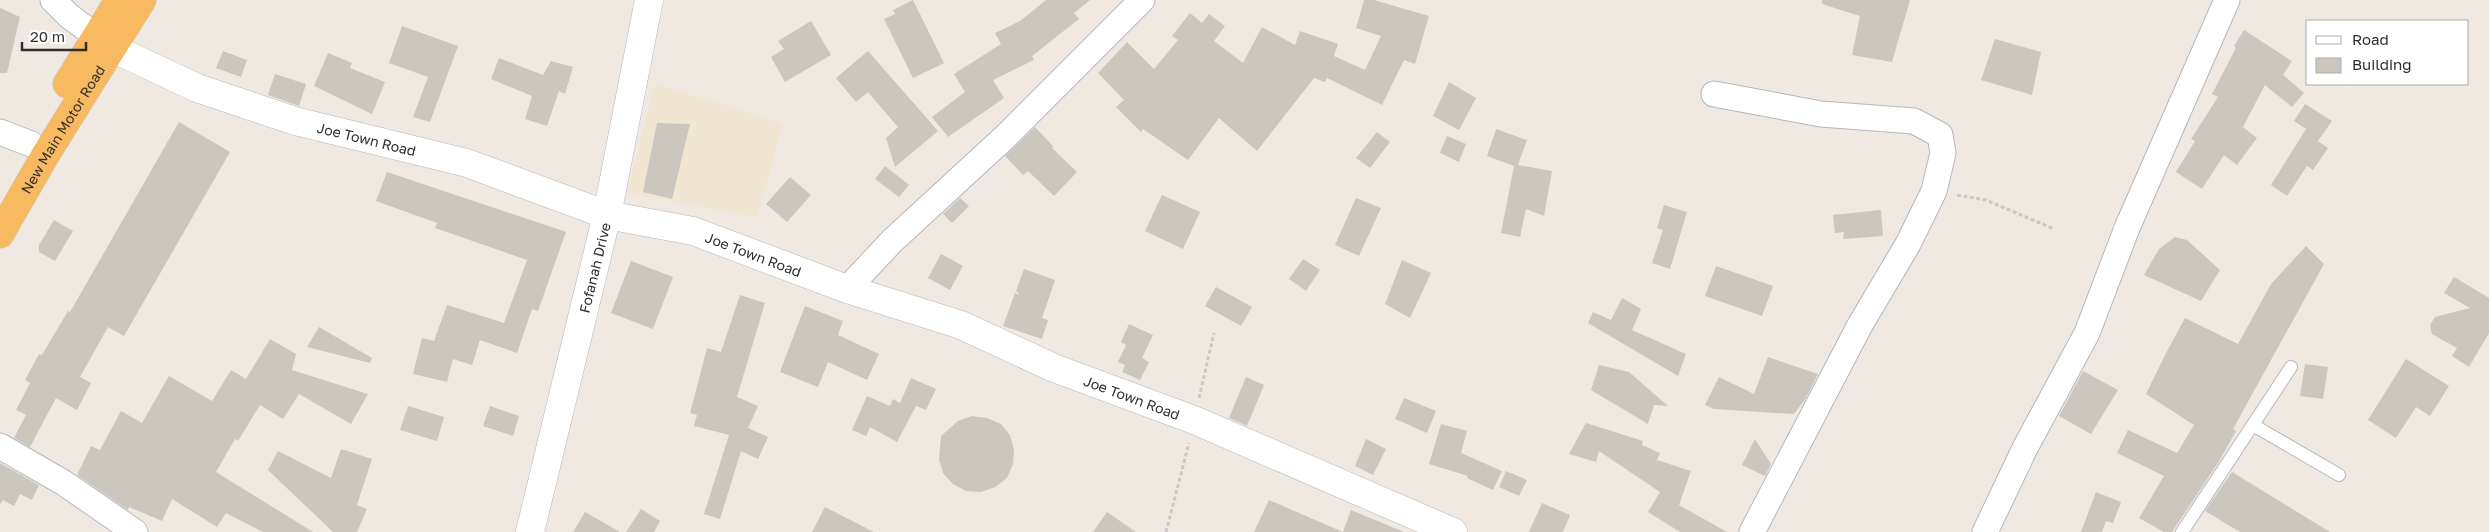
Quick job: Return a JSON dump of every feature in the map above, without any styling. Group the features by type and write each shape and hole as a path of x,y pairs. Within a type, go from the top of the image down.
{"highway":[{"name":"New Main Motor Road","path":"0,234 46,154 104,42 119,0"},
{"name":"New Main Motor Road","path":"0,197 31,144 104,42 142,0"}],"street":[{"name":"Fofanah Drive","path":"530,532 607,215 649,0"},
{"path":"847,288 892,242 1006,137 1142,0"},
{"path":"1985,532 2025,448 2087,333 2127,228 2226,0"},
{"name":"Joe Town Road","path":"66,5 104,42 196,88 286,118 467,163 607,215 693,231 847,288 961,325 1054,368 1194,420 1453,532"},
{"path":"1714,94 1821,114 1914,121 1940,135 1943,152 1934,191 1908,244 1855,333 1752,532"},
{"path":"0,132 31,144"},
{"path":"0,446 64,483 135,532"}],"lane":[{"path":"2182,532 2291,367"},
{"path":"2253,425 2339,475"}],"path":[{"path":"1934,191 1986,200 2054,229"}],"shaded area":[{"path":"655,83 783,124 757,217 627,193"}],"building":[{"path":"913,0 944,63 913,78 884,19 895,14 893,10"},
{"path":"1046,0 1090,0 1074,13 1079,19 1032,56 1034,60 993,80 1004,98 948,137 932,117 965,92 954,74 1001,44 995,33 1020,21"},
{"path":"1364,0 1374,0 1429,16 1415,64 1404,60 1382,105 1327,78 1325,82 1314,78 1257,151 1219,118 1188,160 1143,129 1141,132 1116,107 1124,100 1098,73 1127,42 1154,69 1178,40 1172,36 1190,13 1202,23 1209,14 1225,26 1214,41 1243,63 1262,27 1295,45 1300,31 1338,44 1334,56 1365,70 1381,36 1356,28"},
{"path":"1822,0 1910,0 1892,62 1852,55 1860,16 1822,4"},
{"path":"0,8 20,17 7,73 0,73"},
{"path":"811,21 831,55 785,82 771,57 784,49 778,41"},
{"path":"402,26 458,46 430,122 413,117 428,77 389,63"},
{"path":"2244,30 2292,61 2283,75 2304,93 2292,107 2265,85 2243,127 2257,138 2237,165 2224,155 2202,189 2176,172 2195,141 2191,139 2218,97 2212,94 2236,48 2234,46"},
{"path":"1995,39 2041,52 2032,95 1981,80"},
{"path":"223,51 247,60 241,77 216,68"},
{"path":"868,51 938,131 895,167 886,138 898,127 868,92 856,102 836,78"},
{"path":"328,53 352,63 350,68 385,82 372,114 314,86"},
{"path":"499,58 543,75 551,61 573,67 565,94 559,91 547,126 525,119 532,96 491,79"},
{"path":"275,74 306,84 299,106 268,95"},
{"path":"1449,82 1476,98 1459,130 1433,116"},
{"path":"2305,104 2332,121 2318,141 2328,148 2313,170 2307,166 2287,196 2271,185 2306,129 2294,121"},
{"path":"179,122 230,152 124,336 108,327 80,377 91,383 77,410 56,398 30,447 14,438 26,415 16,410 30,383 25,380 39,354 42,355 68,311 70,312"},
{"path":"657,123 690,124 672,199 643,192"},
{"path":"1035,127 1053,146 1052,148 1077,172 1054,196 1028,171 1023,175 1005,156"},
{"path":"1496,129 1527,140 1518,165 1552,171 1544,216 1526,209 1520,237 1501,233 1514,166 1487,156"},
{"path":"1377,132 1390,142 1370,168 1356,158"},
{"path":"1447,136 1466,144 1459,162 1440,153"},
{"path":"885,166 909,185 899,197 875,179"},
{"path":"387,172 566,232 538,311 532,309 517,353 480,340 472,365 453,359 447,382 413,374 422,338 434,341 447,305 504,323 527,260 435,228 437,223 376,201"},
{"path":"790,177 811,195 787,222 766,204"},
{"path":"1162,195 1200,212 1183,249 1145,231"},
{"path":"960,198 969,206 952,223 943,214"},
{"path":"1356,198 1381,208 1359,256 1335,245"},
{"path":"1664,205 1687,212 1670,269 1652,263 1663,230 1657,228"},
{"path":"1881,210 1883,236 1843,239 1844,232 1835,233 1833,215"},
{"path":"54,220 73,231 55,261 39,252 39,245"},
{"path":"2175,237 2187,240 2220,270 2201,301 2144,275 2159,249"},
{"path":"2306,246 2324,264 2233,429 2236,431 2218,463 2172,532 2164,532 2139,518 2164,476 2117,453 2128,430 2177,453 2194,425 2146,394 2165,355 2185,318 2238,344 2271,284"},
{"path":"941,254 963,266 950,290 928,278"},
{"path":"1303,259 1320,270 1306,291 1289,279"},
{"path":"1402,260 1431,273 1410,318 1385,304"},
{"path":"631,261 673,277 653,329 611,313"},
{"path":"1716,266 1773,286 1762,316 1705,296"},
{"path":"1024,269 1055,280 1042,318 1048,320 1042,339 1003,326 1015,293 1020,295 1016,291"},
{"path":"2454,277 2489,298 2489,333 2469,367 2452,356 2457,348 2432,334 2430,325 2435,317 2470,308 2444,293"},
{"path":"1216,287 1252,307 1241,326 1205,306"},
{"path":"740,295 765,303 737,397 758,406 748,428 768,437 758,459 741,451 720,519 704,514 729,435 694,426 697,415 690,413 707,348 721,352"},
{"path":"1622,298 1641,309 1632,330 1686,354 1678,376 1588,323 1593,312 1611,320"},
{"path":"805,306 843,321 838,335 879,354 867,380 828,362 818,387 780,372"},
{"path":"1129,324 1153,335 1142,358 1149,362 1140,380 1122,372 1125,365 1118,362 1126,345 1121,342"},
{"path":"319,327 372,358 370,363 307,347"},
{"path":"270,339 296,354 292,370 368,394 351,424 299,394 283,419 260,405 238,441 235,439 216,472 313,532 263,532 226,513 217,527 172,499 162,521 129,507 128,510 77,475 91,446 100,450 121,411 142,423 169,376 212,401 231,370 246,379"},
{"path":"1768,357 1818,374 1806,398 1794,414 1714,409 1705,405 1719,377 1754,394"},
{"path":"2406,359 2449,386 2430,416 2416,407 2396,438 2368,420"},
{"path":"2305,364 2328,367 2323,399 2300,396"},
{"path":"1599,365 1629,372 1668,406 1654,405 1648,424 1591,390"},
{"path":"2083,371 2118,390 2091,434 2059,416"},
{"path":"1246,377 1264,385 1247,426 1229,418"},
{"path":"911,378 936,389 926,410 916,406 897,442 870,427 866,436 852,430 867,396 890,406 893,399 900,403"},
{"path":"1404,398 1436,411 1427,433 1395,419"},
{"path":"408,406 444,417 437,441 400,430"},
{"path":"490,406 519,416 513,436 483,426"},
{"path":"972,416 987,418 1001,424 1010,435 1014,450 1013,464 1007,478 995,487 981,492 966,491 953,484 943,473 939,459 941,436 958,421"},
{"path":"1586,423 1643,441 1642,445 1660,453 1657,460 1691,471 1679,505 1727,532 1680,532 1648,512 1660,492 1599,451 1596,462 1569,454"},
{"path":"1441,424 1467,431 1461,453 1502,471 1493,490 1467,478 1468,476 1429,464"},
{"path":"1366,439 1386,449 1373,475 1355,466"},
{"path":"1755,439 1771,464 1765,476 1742,465"},
{"path":"341,449 372,459 357,505 367,509 357,532 333,532 268,470 278,451 331,478"},
{"path":"0,463 39,485 32,500 20,494 14,506 3,500 0,504"},
{"path":"1506,471 1527,480 1519,496 1499,487"},
{"path":"2232,472 2330,532 2240,532 2205,511"},
{"path":"2096,492 2121,502 2113,523 2106,521 2102,532 2081,532"},
{"path":"1269,500 1343,532 1254,532"},
{"path":"1542,503 1570,515 1563,532 1529,532"},
{"path":"825,507 874,532 812,532"},
{"path":"641,509 660,521 654,532 626,532"},
{"path":"1351,510 1404,532 1343,532"},
{"path":"585,512 620,532 573,532"},
{"path":"1107,512 1136,532 1093,532"}]}
